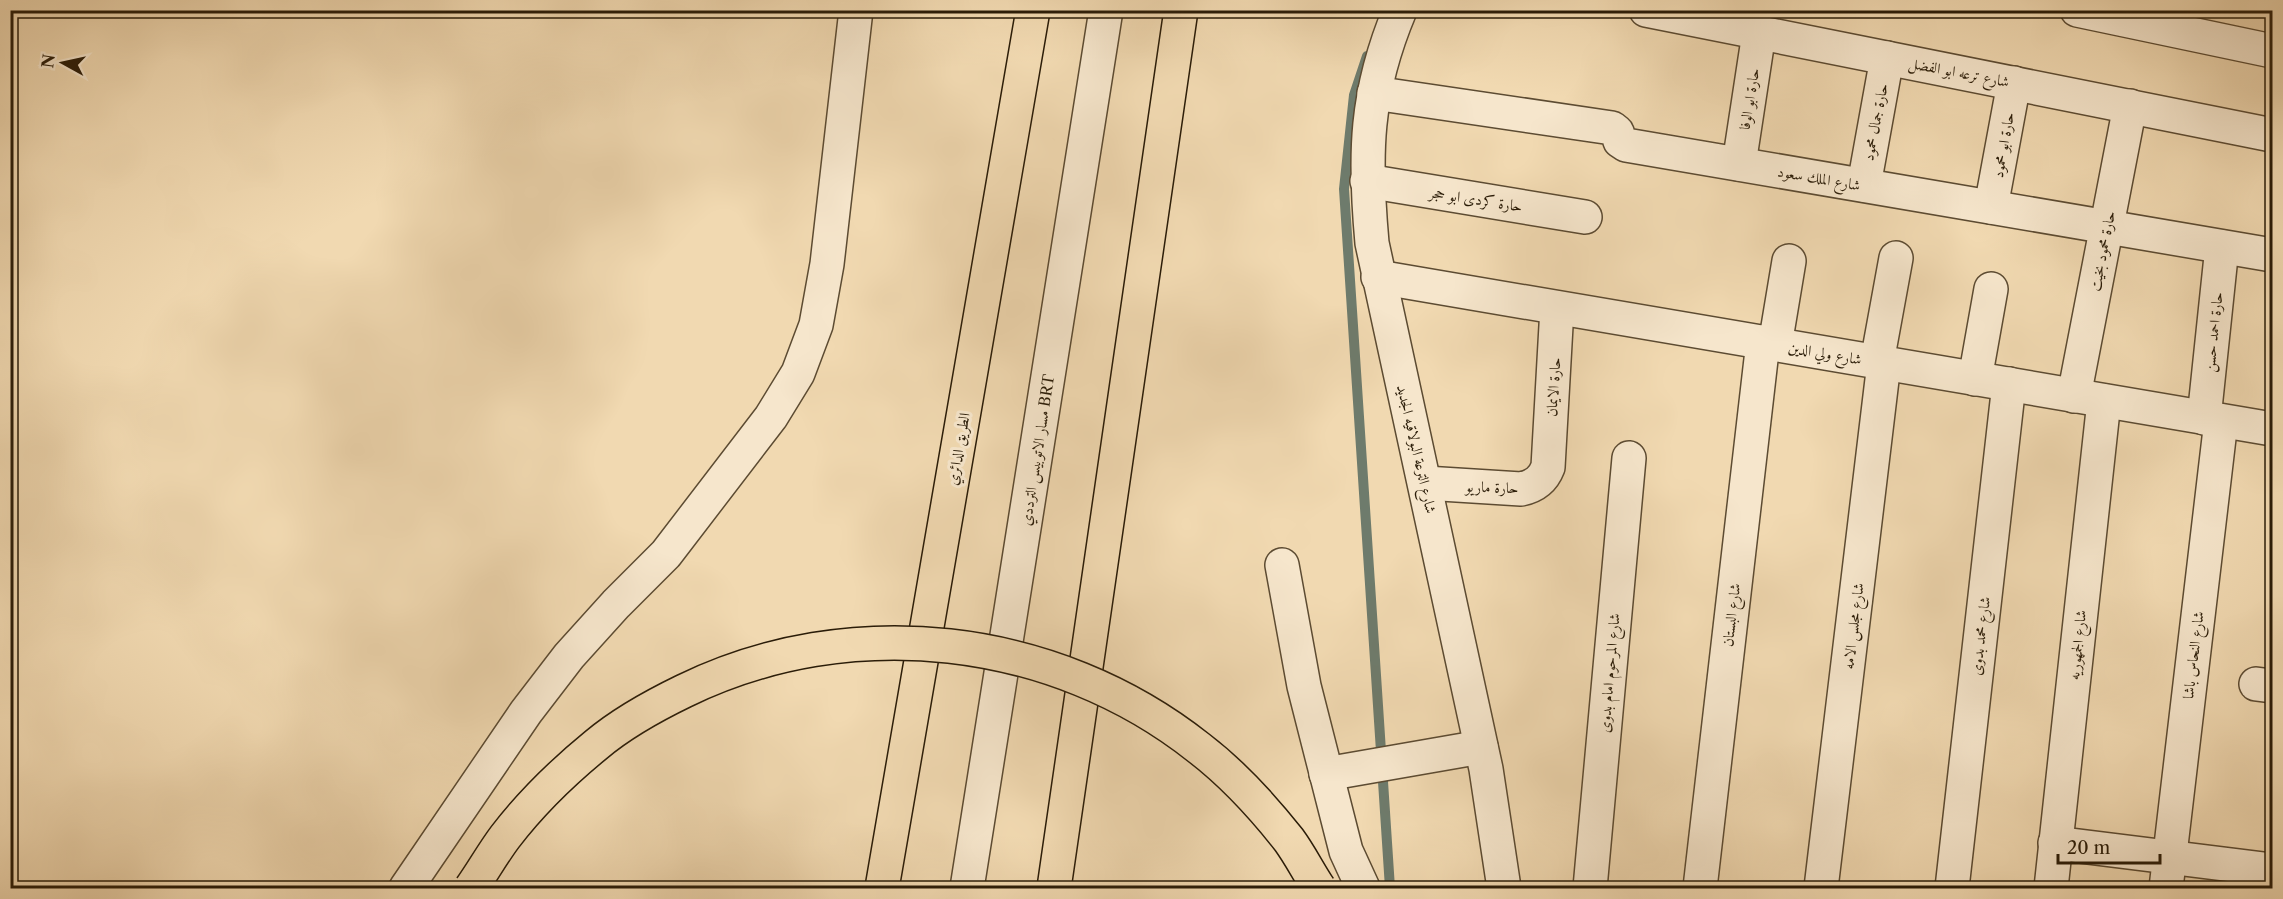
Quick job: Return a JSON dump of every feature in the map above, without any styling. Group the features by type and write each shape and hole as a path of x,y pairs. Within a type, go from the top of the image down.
{"highway":[{"name":"الطريق الدائري","path":"882,888 1033,10"},
{"path":"1054,888 1181,10"},
{"path":"471,888 506,836 549,787 597,744 651,707 710,679 771,658 835,645 899,642 964,646 1028,660 1089,681 1146,711 1200,748 1247,792 1290,842 1319,888"}],"street":[{"path":"406,888 526,712 616,604 666,554 771,417 798,373 816,325 827,264 856,10"},
{"name":"مسار الاتوبيس الترددي BRT","path":"968,888 1106,10"},
{"name":"شارع الترعة البولاقيه الجديد","path":"1400,10 1386,45 1374,93 1367,143 1366,181 1372,243 1481,747 1504,888"},
{"name":"شارع ترعه ابو الفضل","path":"1646,10 2272,135"},
{"path":"2077,10 2272,51"},
{"name":"حارة ابو الوفا","path":"1739,164 1759,33"},
{"name":"حارة جمال محمود","path":"1864,185 1887,58"},
{"name":"حارة ابو محمود","path":"1991,207 2014,83"},
{"name":"شارع الملك سعود","path":"1374,93 1612,128 1617,132 1623,144 2272,255"},
{"name":"حارة محمود بخيت","path":"2089,398 2107,227 2130,106"},
{"name":"حارة كردى ابو حجر","path":"1366,181 1585,217"},
{"name":"حارة احمد حسن","path":"2212,419 2223,247"},
{"name":"شارع مجلس الامه","path":"1821,888 1881,363 1896,258"},
{"name":"شارع البستان","path":"1700,888 1769,344 1789,261"},
{"name":"شارع ولي الدين","path":"1378,277 2272,429"},
{"path":"1975,379 1991,289"},
{"name":"حارة الايمان","path":"1548,467 1557,308"},
{"name":"شارع محمد بدوى","path":"1952,888 2009,384"},
{"name":"شارع الجمهوريه","path":"2050,888 2089,398"},
{"name":"شارع النحاس باشا","path":"2168,873 2212,419"},
{"name":"شارع المرحوم امام بدوى","path":"1590,888 1629,458"},
{"name":"حارة ماريو","path":"1425,483 1521,489 1539,482 1548,467"},
{"path":"1282,565 1304,686 1326,774 1346,851 1363,888"},
{"path":"1326,774 1481,747"},
{"path":"2055,843 2168,873 2272,870"}],"waterway":[{"path":"1367,56 1354,95 1344,189 1390,888"}]}
